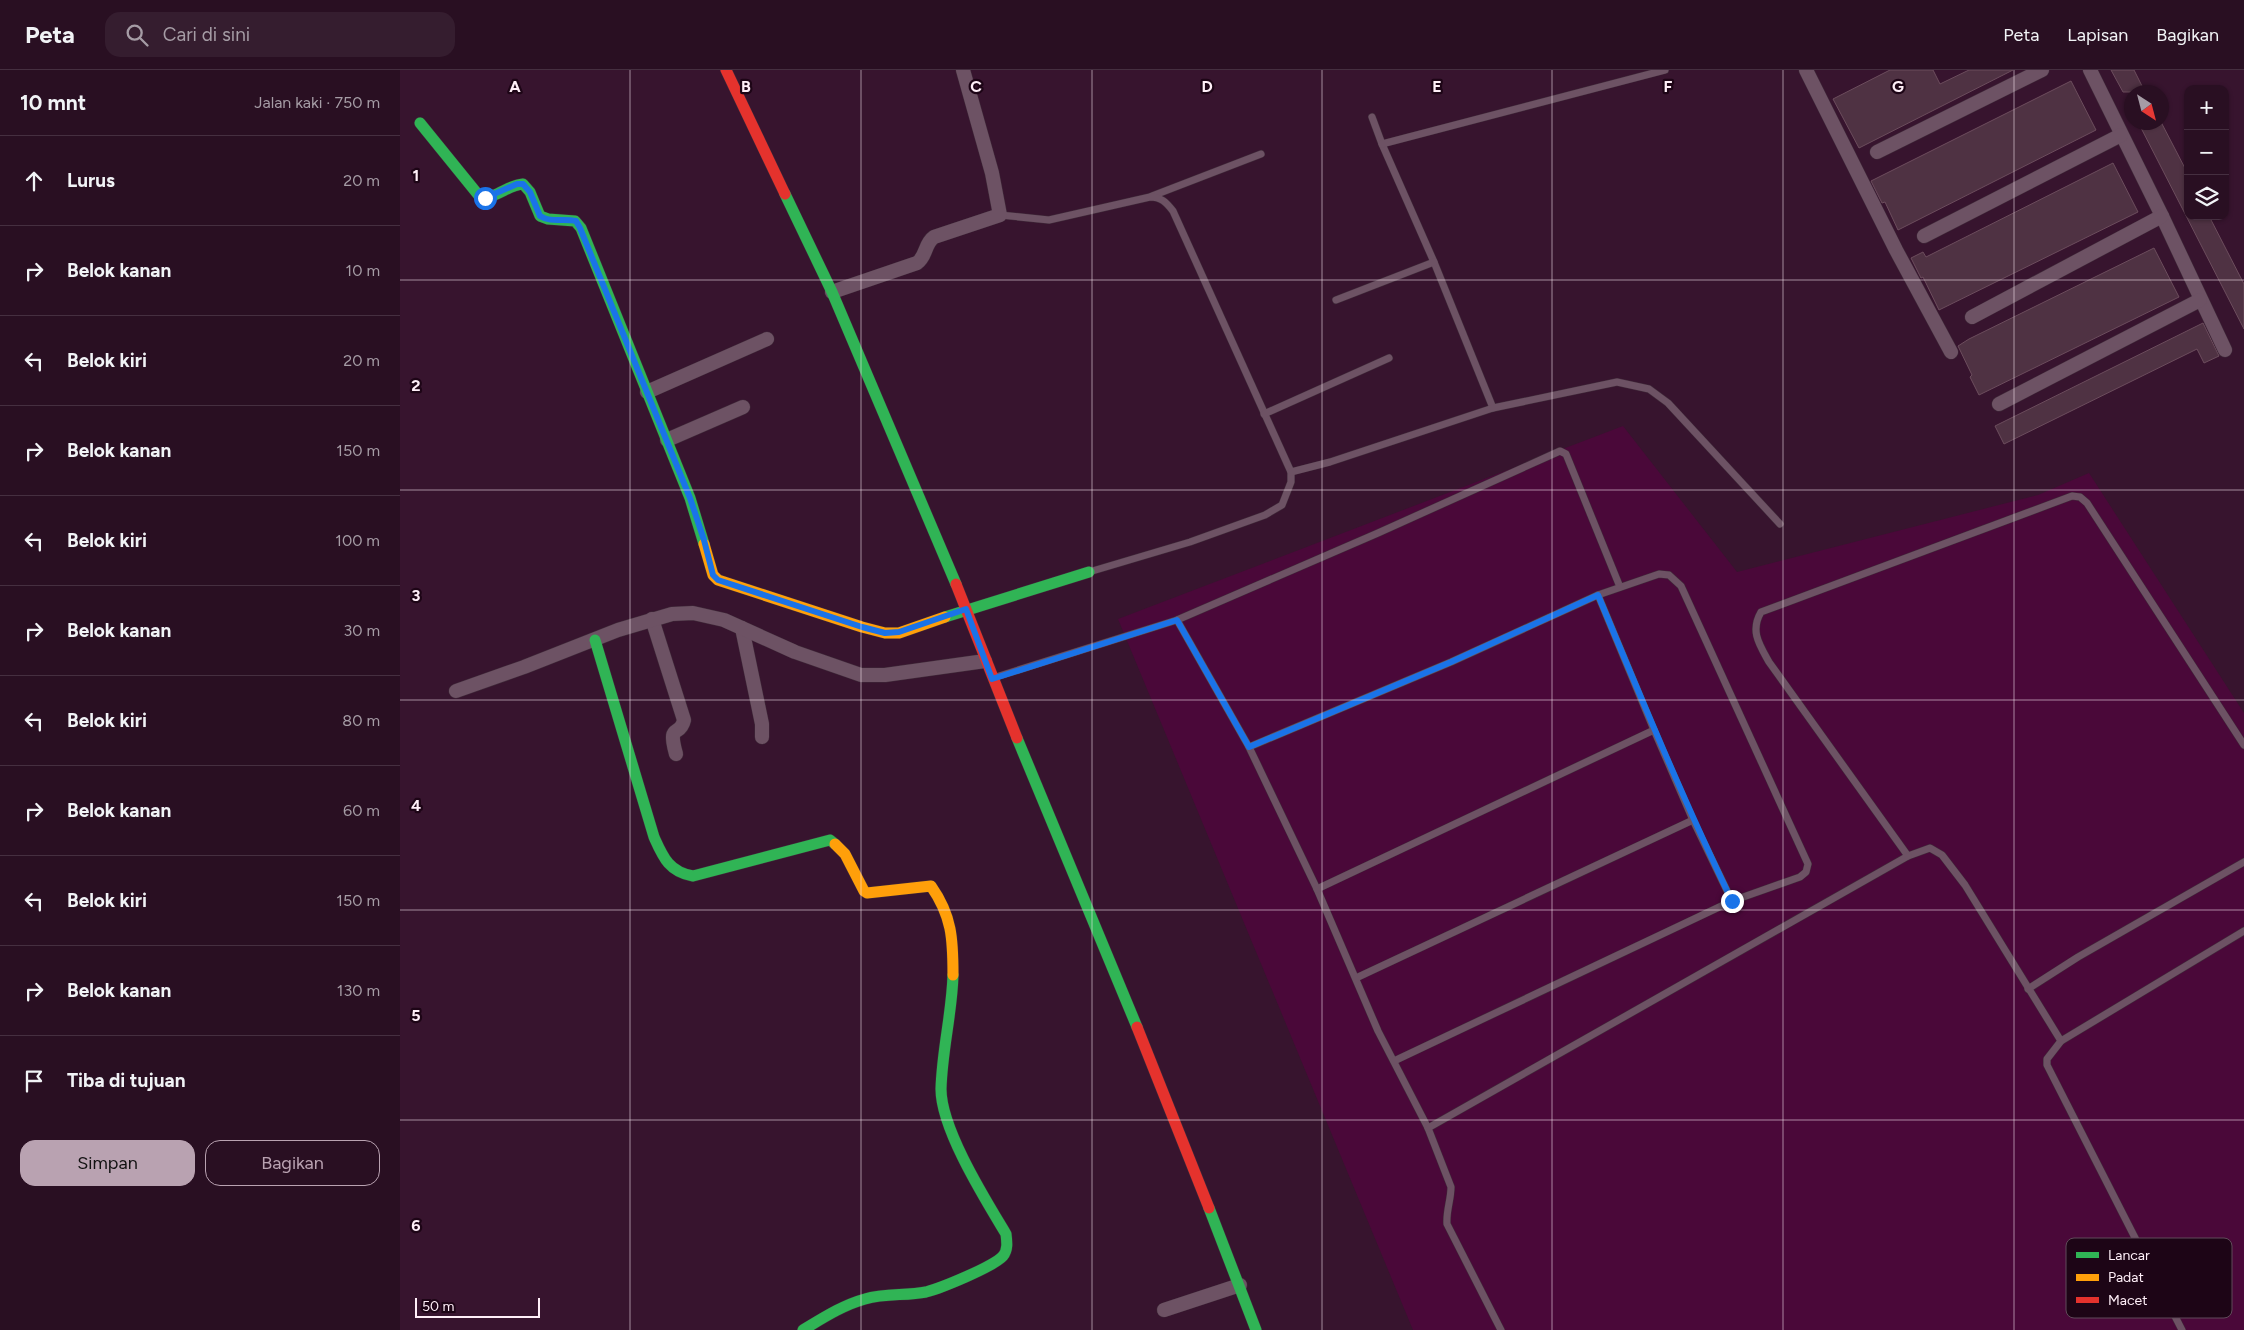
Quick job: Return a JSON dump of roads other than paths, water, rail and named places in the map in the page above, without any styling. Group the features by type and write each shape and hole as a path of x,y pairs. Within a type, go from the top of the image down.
{"street":[{"path":"726,70 832,292 966,609 992,679 1153,1067 1240,1285 1256,1330"},
{"path":"832,292 917,263 922,259 928,243 934,236 1000,215 992,173 963,70"},
{"path":"1806,70 1896,250 1951,352"},
{"path":"1877,152 2042,70"},
{"path":"2090,70 2225,350"},
{"path":"420,123 480,197 489,198 520,183 530,192 540,216 553,221 568,219 576,221 690,498 713,575 718,580 885,633 899,632 966,609 1089,572"},
{"path":"1924,236 2121,135"},
{"path":"1972,316 2162,216"},
{"path":"1999,404 2200,300"},
{"path":"647,392 767,339"},
{"path":"667,440 743,407"},
{"path":"456,691 652,619 672,614 693,612 724,620 795,652 861,675 885,676 983,654"},
{"path":"652,619 684,720 683,724 672,734 676,754"},
{"path":"742,628 762,724 762,737"},
{"path":"595,640 654,837 667,864 672,869 680,875 693,876 830,840 845,854 864,891 892,892 931,886 945,904 952,938 954,978 944,1052 942,1097 948,1124 963,1159 1006,1234 1008,1242 1006,1252 1002,1258 930,1291 873,1296 840,1308 803,1330"},
{"path":"1164,1310 1240,1285"}],"lane":[{"path":"1382,144 1665,70"},
{"path":"1372,118 1434,262 1493,408"},
{"path":"1000,215 1049,220 1150,196 1261,154"},
{"path":"1089,572 1190,542 1275,510 1285,498 1291,472 1217,304 1173,211 1161,199 1150,196"},
{"path":"1336,300 1434,262"},
{"path":"1264,414 1389,358"},
{"path":"1291,472 1330,462 1493,408 1617,382 1649,389 1668,403 1780,524"},
{"path":"992,679 1177,620 1378,534 1560,451 1566,454 1620,587"},
{"path":"1908,856 1769,662 1755,633 1757,619 1761,612 2072,496 2080,497 2087,503 2244,745"},
{"path":"1249,747 1451,662 1598,595 1659,574 1669,575 1677,580 1808,864 1806,872 1800,877 1732,901 1394,1061"},
{"path":"1598,595 1693,820 1732,901"},
{"path":"1177,620 1249,747 1317,889 1378,1032 1428,1128 1451,1187 1451,1198 1446,1214 1447,1224 1501,1330"},
{"path":"1317,889 1654,730"},
{"path":"1356,978 1693,820"},
{"path":"1428,1128 1908,856 1930,848 1942,855 1965,886 2061,1041"},
{"path":"2028,989 2078,957 2244,862"},
{"path":"2135,1238 2047,1065 2047,1059 2061,1041 2244,931"},
{"path":"2176,1318 2182,1330"}]}
